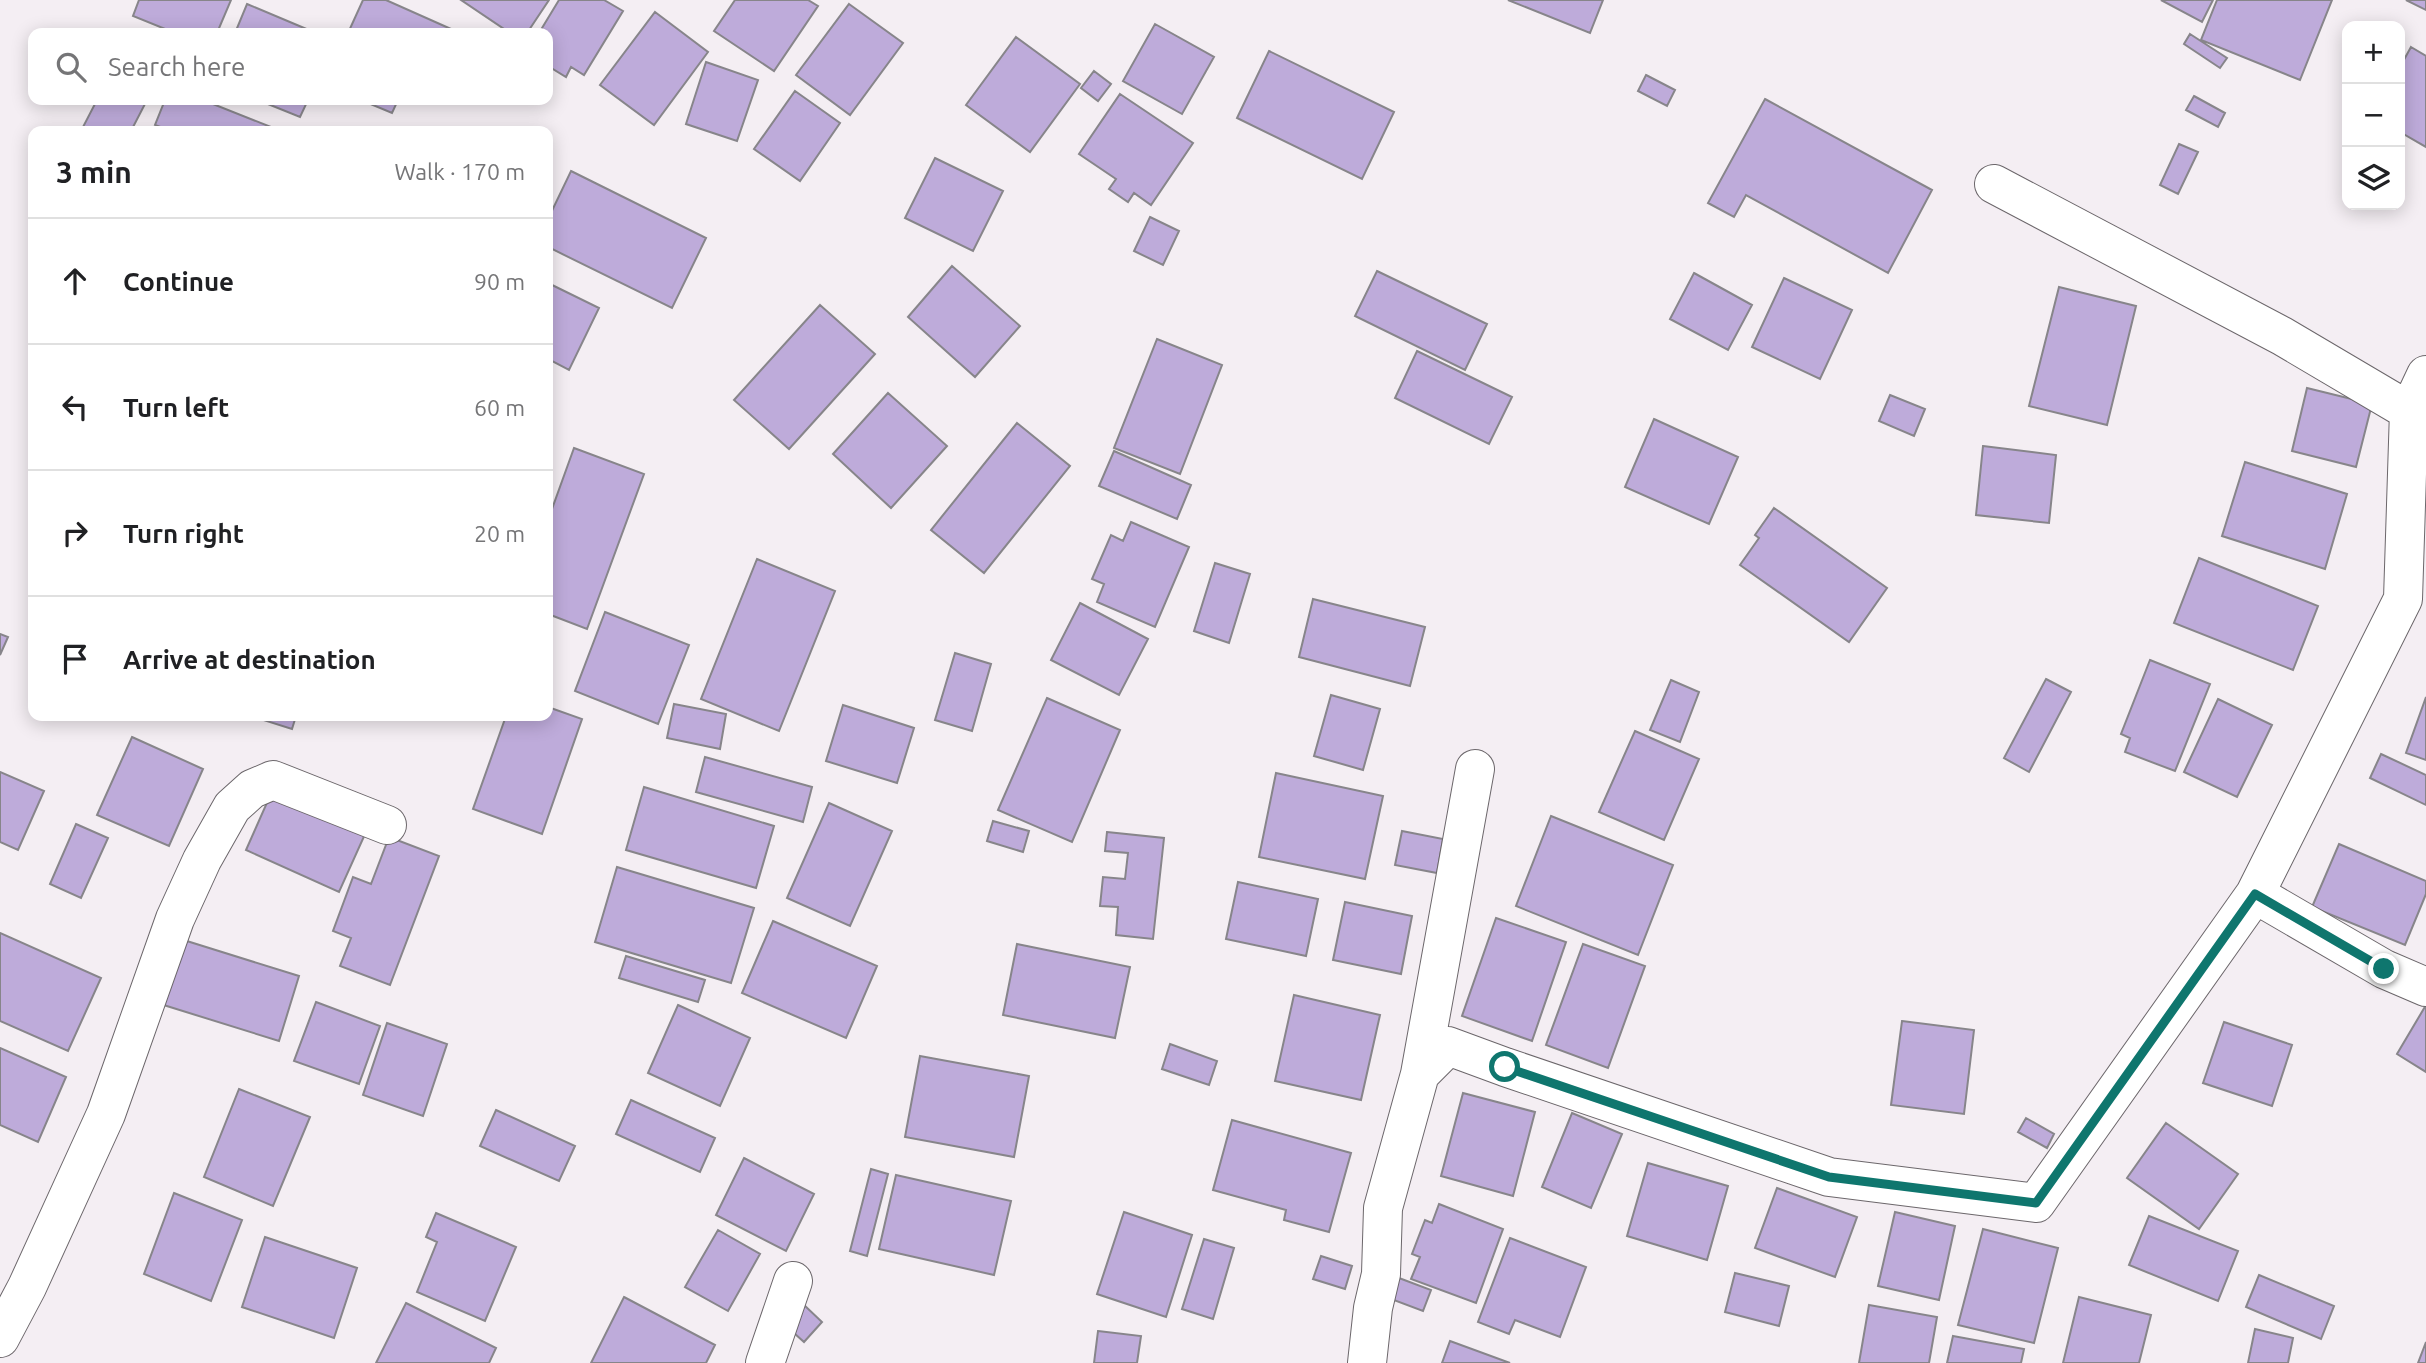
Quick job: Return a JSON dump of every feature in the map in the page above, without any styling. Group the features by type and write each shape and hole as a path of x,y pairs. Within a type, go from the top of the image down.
{"street":[{"path":"1994,184 2282,336 2409,411"},
{"path":"1420,1074 1448,1046 1829,1177 2036,1203 2255,894 2403,599 2409,411 2426,375"},
{"path":"1367,1363 1373,1308 1381,1274 1383,1208 1420,1074 1475,769"},
{"path":"0,1338 27,1287 106,1114 186,895 232,807 252,789 273,780 387,825"},
{"path":"2255,894 2384,969 2426,987"},
{"path":"765,1363 793,1281"}],"building":[{"path":"139,0 231,0 219,28 163,28 133,16"},
{"path":"363,0 386,0 449,28 350,28"},
{"path":"461,0 549,0 530,28 503,28"},
{"path":"559,0 604,0 623,11 584,75 571,67 566,77 553,69 553,28 542,28"},
{"path":"735,0 808,0 818,6 774,71 714,31"},
{"path":"1508,0 1603,0 1590,33"},
{"path":"2161,0 2213,0 2202,22"},
{"path":"2217,0 2332,0 2300,80 2201,40"},
{"path":"2406,0 2426,0 2426,10"},
{"path":"247,4 304,28 237,28"},
{"path":"849,4 903,43 850,115 796,75"},
{"path":"655,12 708,52 654,125 600,85"},
{"path":"1155,24 1214,57 1182,114 1123,81"},
{"path":"2190,34 2227,58 2220,68 2184,44"},
{"path":"1016,37 1080,84 1030,152 966,105"},
{"path":"2411,47 2426,56 2426,147 2405,135 2405,58"},
{"path":"1269,51 1394,112 1362,179 1237,118"},
{"path":"706,62 758,80 737,141 686,124"},
{"path":"1094,71 1111,84 1098,101 1081,88"},
{"path":"1646,75 1675,90 1667,106 1638,91"},
{"path":"795,91 840,123 800,181 754,149"},
{"path":"1120,94 1193,143 1151,205 1134,193 1128,202 1109,189 1116,179 1079,154"},
{"path":"2194,96 2225,113 2218,127 2186,110"},
{"path":"1765,99 1932,190 1888,273 1746,195 1734,217 1708,203"},
{"path":"94,105 144,105 134,126 84,126"},
{"path":"163,105 216,105 268,126 158,126 155,125"},
{"path":"270,105 306,105 300,117"},
{"path":"373,105 396,105 392,113"},
{"path":"2179,144 2198,152 2178,194 2160,185"},
{"path":"935,158 1003,191 973,251 905,218"},
{"path":"571,171 706,238 672,308 553,249 553,209"},
{"path":"1150,217 1179,231 1163,265 1134,251"},
{"path":"952,266 1020,326 975,377 908,317"},
{"path":"1377,271 1487,324 1465,370 1355,316"},
{"path":"1694,273 1752,305 1728,350 1670,319"},
{"path":"1784,278 1852,310 1820,379 1752,347"},
{"path":"553,285 599,308 569,370 553,362"},
{"path":"2059,287 2136,306 2107,425 2029,406"},
{"path":"820,305 875,354 789,449 734,400"},
{"path":"1157,339 1222,365 1180,474 1114,448"},
{"path":"1417,351 1512,397 1489,444 1395,398"},
{"path":"2307,388 2372,404 2356,467 2292,451"},
{"path":"888,393 947,446 891,508 833,454"},
{"path":"1890,395 1925,409 1914,436 1879,421"},
{"path":"1654,419 1738,457 1709,524 1625,487"},
{"path":"1017,423 1070,466 984,573 931,530"},
{"path":"1983,446 2056,455 2049,523 1976,515"},
{"path":"574,448 644,474 587,629 553,616 553,506"},
{"path":"1114,451 1191,485 1177,519 1099,486"},
{"path":"2245,462 2347,494 2325,569 2222,536"},
{"path":"1774,508 1887,588 1849,642 1740,565 1759,538 1755,535"},
{"path":"1131,522 1189,547 1155,627 1097,602 1104,584 1092,579 1111,535 1123,541"},
{"path":"2199,558 2318,606 2293,670 2174,623"},
{"path":"757,559 835,591 779,731 701,699"},
{"path":"1215,563 1250,574 1229,643 1194,631"},
{"path":"1313,599 1425,627 1410,686 1299,657"},
{"path":"1080,603 1148,639 1119,695 1051,660"},
{"path":"605,612 689,645 658,724 575,691"},
{"path":"0,634 8,637 0,655"},
{"path":"955,653 991,664 972,731 935,720"},
{"path":"2150,660 2210,684 2175,771 2125,752 2130,738 2121,734"},
{"path":"2046,679 2071,692 2029,772 2004,758"},
{"path":"1671,680 1699,692 1680,742 1650,730"},
{"path":"1331,695 1380,709 1363,770 1314,756"},
{"path":"2426,697 2426,760 2406,753"},
{"path":"1047,698 1120,730 1072,842 998,810"},
{"path":"2218,699 2272,725 2237,797 2184,772"},
{"path":"674,704 726,714 720,749 667,738"},
{"path":"843,705 914,728 897,783 826,761"},
{"path":"553,709 582,719 542,834 473,809 504,721 553,721"},
{"path":"267,721 294,721 292,729"},
{"path":"1635,731 1699,759 1664,840 1599,812"},
{"path":"132,737 203,769 169,846 97,815"},
{"path":"2381,754 2426,775 2426,805 2370,778"},
{"path":"705,757 812,787 803,822 696,792"},
{"path":"0,772 44,791 18,850 0,842"},
{"path":"1276,773 1383,796 1365,879 1259,857"},
{"path":"644,787 774,826 756,888 626,850"},
{"path":"273,789 366,832 339,892 246,850"},
{"path":"829,803 892,831 850,926 787,898"},
{"path":"1551,816 1673,865 1638,955 1516,906"},
{"path":"993,821 1029,831 1023,852 987,841"},
{"path":"76,824 108,838 81,898 50,884"},
{"path":"1402,831 1443,839 1437,873 1395,865"},
{"path":"1107,832 1164,838 1153,939 1116,935 1118,907 1100,906 1103,877 1125,879 1128,853 1105,851"},
{"path":"389,837 439,856 390,985 340,966 351,938 333,931 353,877 371,884"},
{"path":"2339,844 2426,881 2426,894 2405,945 2312,907"},
{"path":"617,867 754,908 731,983 595,942"},
{"path":"1238,882 1318,899 1306,956 1226,939"},
{"path":"1345,902 1412,916 1401,974 1333,960"},
{"path":"1496,918 1566,942 1532,1041 1462,1016"},
{"path":"773,921 877,966 846,1038 742,993"},
{"path":"0,933 101,978 68,1051 0,1021"},
{"path":"174,937 299,976 279,1041 154,1002"},
{"path":"1017,944 1130,967 1115,1038 1003,1015"},
{"path":"1583,944 1645,966 1608,1068 1546,1045"},
{"path":"626,956 705,980 698,1002 619,978"},
{"path":"1294,995 1380,1015 1361,1100 1275,1081"},
{"path":"316,1002 380,1026 359,1084 294,1061"},
{"path":"678,1005 750,1038 720,1106 648,1073"},
{"path":"2426,1005 2426,1072 2397,1054"},
{"path":"1902,1021 1974,1030 1964,1114 1891,1105"},
{"path":"2224,1022 2292,1045 2272,1106 2203,1083"},
{"path":"387,1023 447,1044 423,1116 363,1095"},
{"path":"1170,1044 1217,1061 1209,1085 1162,1069"},
{"path":"0,1048 66,1077 38,1142 0,1125"},
{"path":"920,1056 1029,1076 1014,1157 905,1137"},
{"path":"239,1089 310,1117 273,1206 204,1177"},
{"path":"1463,1093 1535,1112 1513,1196 1441,1176"},
{"path":"631,1100 715,1138 700,1172 616,1134"},
{"path":"496,1110 575,1146 559,1181 480,1146"},
{"path":"1572,1113 1622,1134 1591,1208 1542,1187"},
{"path":"2026,1118 2054,1134 2047,1148 2018,1132"},
{"path":"1232,1120 1351,1153 1329,1232 1284,1220 1286,1210 1213,1190"},
{"path":"2166,1123 2238,1174 2199,1229 2127,1178"},
{"path":"744,1158 814,1194 786,1251 716,1215"},
{"path":"1648,1163 1728,1186 1707,1260 1627,1236"},
{"path":"871,1169 888,1174 867,1256 850,1251"},
{"path":"896,1175 1011,1201 994,1275 879,1249"},
{"path":"1777,1188 1857,1217 1835,1277 1755,1248"},
{"path":"174,1193 242,1220 211,1301 144,1274"},
{"path":"1439,1204 1503,1229 1476,1303 1411,1279 1420,1257 1412,1254 1425,1220 1432,1223"},
{"path":"1124,1212 1192,1235 1166,1317 1097,1294"},
{"path":"1895,1212 1955,1226 1939,1300 1878,1286"},
{"path":"436,1213 516,1247 485,1321 417,1292 437,1242 426,1237"},
{"path":"2149,1216 2238,1251 2218,1301 2129,1265"},
{"path":"1983,1229 2058,1248 2034,1343 1958,1325"},
{"path":"718,1230 760,1254 728,1311 685,1287"},
{"path":"265,1237 357,1268 334,1338 242,1307"},
{"path":"1510,1238 1586,1267 1560,1337 1515,1320 1509,1334 1478,1322"},
{"path":"1204,1239 1234,1248 1213,1319 1182,1309"},
{"path":"1321,1256 1352,1266 1345,1289 1313,1279"},
{"path":"1735,1273 1789,1286 1779,1326 1725,1312"},
{"path":"2259,1275 2334,1306 2321,1339 2246,1307"},
{"path":"1399,1278 1431,1290 1423,1311 1391,1299"},
{"path":"624,1297 715,1345 706,1363 591,1363"},
{"path":"2079,1297 2151,1315 2139,1363 2063,1363"},
{"path":"406,1303 496,1348 489,1363 376,1363"},
{"path":"803,1304 822,1322 804,1342 784,1324"},
{"path":"1869,1305 1937,1317 1929,1363 1859,1363"},
{"path":"2255,1329 2293,1338 2288,1363 2248,1363"},
{"path":"1098,1331 1141,1336 1137,1363 1094,1363"},
{"path":"1953,1336 2024,1349 2021,1363 1947,1363"},
{"path":"1450,1341 1510,1363 1442,1363"},
{"path":"2426,1342 2426,1363 2418,1363"}],"route":[{"path":"1505,1067 1829,1177 2036,1203 2255,894 2384,969"}]}
